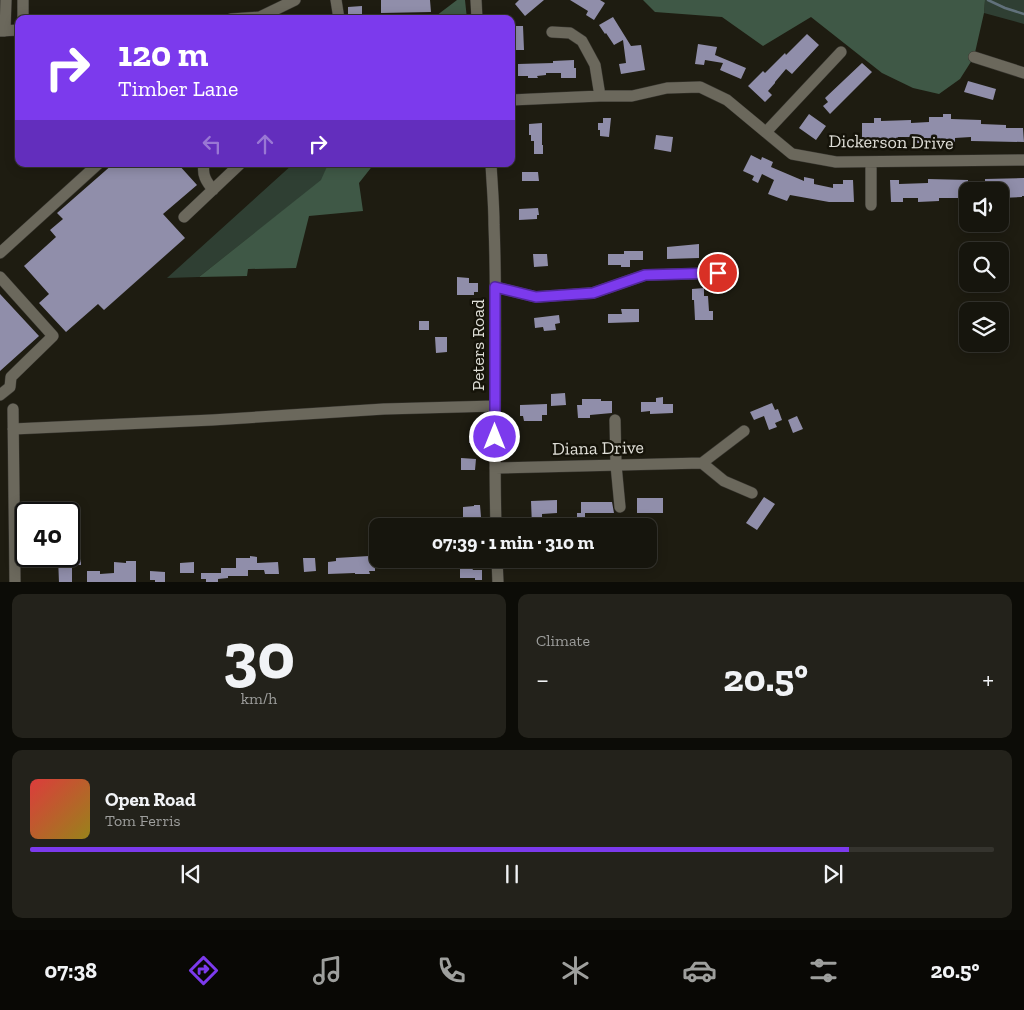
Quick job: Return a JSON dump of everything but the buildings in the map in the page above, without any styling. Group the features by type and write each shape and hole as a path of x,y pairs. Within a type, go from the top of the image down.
{"street":[{"path":"22,15 23,0"},
{"path":"268,15 295,0"},
{"path":"336,0 338,15"},
{"path":"3,31 4,1"},
{"path":"476,2 478,15"},
{"path":"552,32 570,33 582,41 595,65 600,96"},
{"path":"766,132 841,52"},
{"path":"974,57 1024,73"},
{"name":"Dickerson Drive","path":"515,100 632,96 667,88 700,87 727,100 792,154 836,162 1024,160"},
{"path":"871,162 871,205"},
{"path":"0,252 95,167"},
{"path":"204,167 205,180 213,190"},
{"path":"184,217 236,167"},
{"name":"Peters Road","path":"491,167 495,287 494,468 496,518"},
{"path":"495,287 536,297 593,293 645,275 718,273"},
{"path":"0,277 53,336 11,377 10,386 0,395"},
{"path":"13,429 212,420 384,409 495,406"},
{"path":"13,409 16,582"},
{"path":"615,420 616,465 620,506"},
{"path":"744,431 702,463 724,481 752,493"},
{"name":"Diana Drive","path":"494,468 702,463"},
{"path":"497,568 498,582"}],"green space":[{"path":"457,0 465,0 467,15 437,15"},
{"path":"643,0 985,0 974,57 960,79 939,94 913,88 882,73 811,17 763,46 722,17 655,12"},
{"path":"985,0 1024,0 1024,24 984,13"},
{"path":"290,167 327,167 322,180 199,277 167,278"},
{"path":"327,167 372,167 359,183 363,211 309,216 296,268 248,269 247,276 199,277 321,180"}],"waterway":[{"path":"988,0 1024,14"}],"route":[{"path":"495,437 495,287 536,297 593,293 645,275 718,273"}]}
